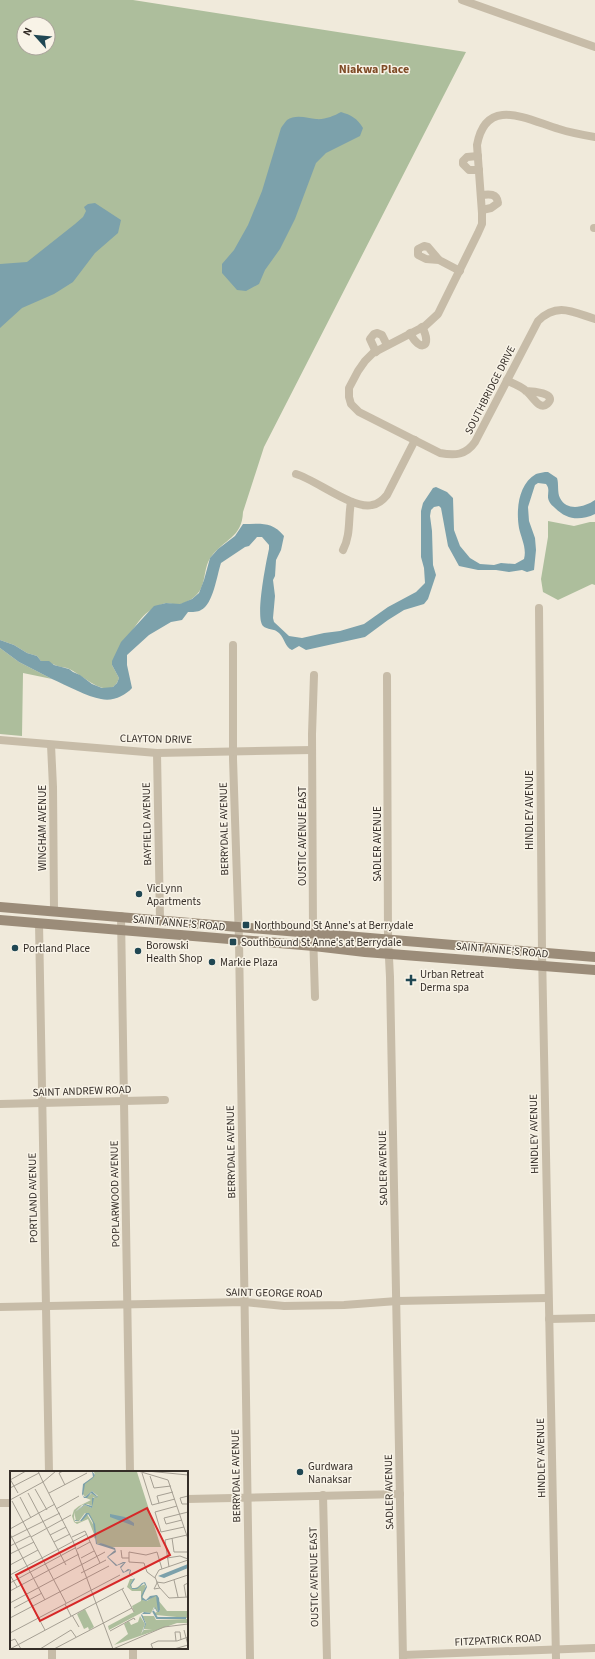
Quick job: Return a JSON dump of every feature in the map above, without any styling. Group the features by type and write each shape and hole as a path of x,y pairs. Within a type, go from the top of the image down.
{"main road":[{"name":"SAINT ANNE'S ROAD","path":"0,907 54,910 595,956"},
{"name":"SAINT ANNE'S ROAD","path":"0,920 314,946 365,952 595,970"}],"street":[{"path":"462,0 595,47"},
{"name":"SOUTHBRIDGE DRIVE","path":"595,137 559,130 521,116 504,114 494,117 485,124 479,134 477,145 482,224 460,271 438,314 432,320 422,327 387,345 365,360 349,388 349,397 352,404 359,412 440,453 452,456 466,451 475,442 533,329 544,315 556,310 564,309 595,319"},
{"path":"478,156 467,157 463,161 463,164 468,170 479,170"},
{"path":"481,195 491,194 497,198 498,203 491,208 482,210"},
{"path":"439,260 460,271"},
{"path":"410,333 415,343 420,346 424,345 427,337 422,327"},
{"path":"376,352 370,342 370,339 374,334 377,333 382,336 387,345"},
{"path":"507,380 526,391"},
{"path":"296,474 307,477 351,502 366,506 373,505 382,501 387,495 414,440"},
{"path":"343,550 347,542 348,516 351,502"},
{"name":"HINDLEY AVENUE","path":"539,608 542,965 556,1659"},
{"name":"BERRYDALE AVENUE","path":"233,646 233,750 237,926 239,940 250,1659"},
{"name":"OUSTIC AVENUE EAST","path":"314,675 312,750 313,932 315,998"},
{"name":"SADLER AVENUE","path":"387,676 388,939 390,953 403,1657"},
{"name":"CLAYTON DRIVE","path":"0,740 157,753 233,750 312,750"},
{"name":"WINGHAM AVENUE","path":"51,744 53,787 54,910"},
{"name":"BAYFIELD AVENUE","path":"157,753 160,920"},
{"name":"POPLARWOOD AVENUE","path":"121,916 120,929 125,1101 130,1471"},
{"name":"PORTLAND AVENUE","path":"39,923 49,1471"},
{"name":"SAINT ANDREW ROAD","path":"0,1104 165,1100"},
{"name":"SAINT GEORGE ROAD","path":"0,1307 245,1302 284,1306 344,1305 397,1301 548,1298"},
{"path":"549,1319 595,1318"},
{"path":"188,1499 400,1494"},
{"name":"OUSTIC AVENUE EAST","path":"323,1495 327,1659"},
{"name":"FITZPATRICK ROAD","path":"403,1657 556,1648 595,1648"}],"green space":[{"path":"0,0 133,0 466,52 264,447 243,512 242,521 232,538 211,557 206,567 203,583 198,594 185,603 176,605 165,603 160,605 143,616 133,629 112,665 119,678 115,685 109,688 102,688 94,685 67,668 41,661 37,656 27,653 14,645 0,640"},
{"path":"548,521 574,526 595,522 595,585 592,584 558,600 543,592 541,579 548,537"},
{"path":"0,648 19,662 52,679 23,673 22,736 0,734"}],"water":[{"path":"341,112 354,117 361,125 363,128 360,136 326,153 316,163 295,219 280,249 265,270 259,284 246,291 237,290 222,273 222,264 234,250 248,225 262,191 281,128 290,118 302,117 322,119"},
{"path":"95,203 121,220 118,233 95,253 73,282 54,294 22,308 0,328 0,264 27,262 83,217 86,211 84,207 88,204"},
{"path":"548,472 557,478 559,496 563,502 572,507 576,507 586,505 595,500 595,514 584,518 574,518 564,515 549,502 548,488 546,484 538,483 535,485 528,507 529,521 535,538 536,550 534,570 527,572 522,570 509,572 478,570 459,566 448,546 441,508 439,506 434,507 431,510 430,516 433,565 436,575 428,599 424,604 404,610 365,637 306,650 299,646 292,650 288,647 279,633 263,626 260,612 269,545 262,537 257,537 249,546 245,547 221,563 212,596 205,607 195,612 188,612 182,620 171,622 149,635 127,655 127,665 132,688 126,694 118,698 105,700 83,693 19,662 0,648 0,640 14,645 27,653 37,656 41,661 49,661 54,665 69,669 92,684 102,688 113,687 119,678 112,665 112,661 121,642 154,606 166,603 180,604 192,599 199,593 210,558 218,549 235,536 243,524 265,524 275,528 284,536 281,550 276,560 275,576 273,580 275,596 273,618 274,622 289,636 302,638 340,631 364,624 388,607 416,592 425,583 424,568 421,557 421,511 423,503 433,488 436,487 447,492 453,498 454,530 460,546 470,558 480,564 515,564 524,559 525,555 518,521 518,506 522,491 530,478 536,474"}],"place":[{"name":"VicLynn Apartments","path":"139,894"},
{"name":"Northbound St Anne's at Berrydale","path":"246,925"},
{"name":"Southbound St Anne's at Berrydale","path":"233,942"},
{"name":"Portland Place","path":"15,948"},
{"name":"Borowski Health Shop","path":"138,951"},
{"name":"Markie Plaza","path":"212,962"},
{"name":"Urban Retreat Derma spa","path":"411,980"},
{"name":"Gurdwara Nanaksar","path":"300,1472"}],"district":[{"name":"Niakwa Place","path":"374,69"}]}
